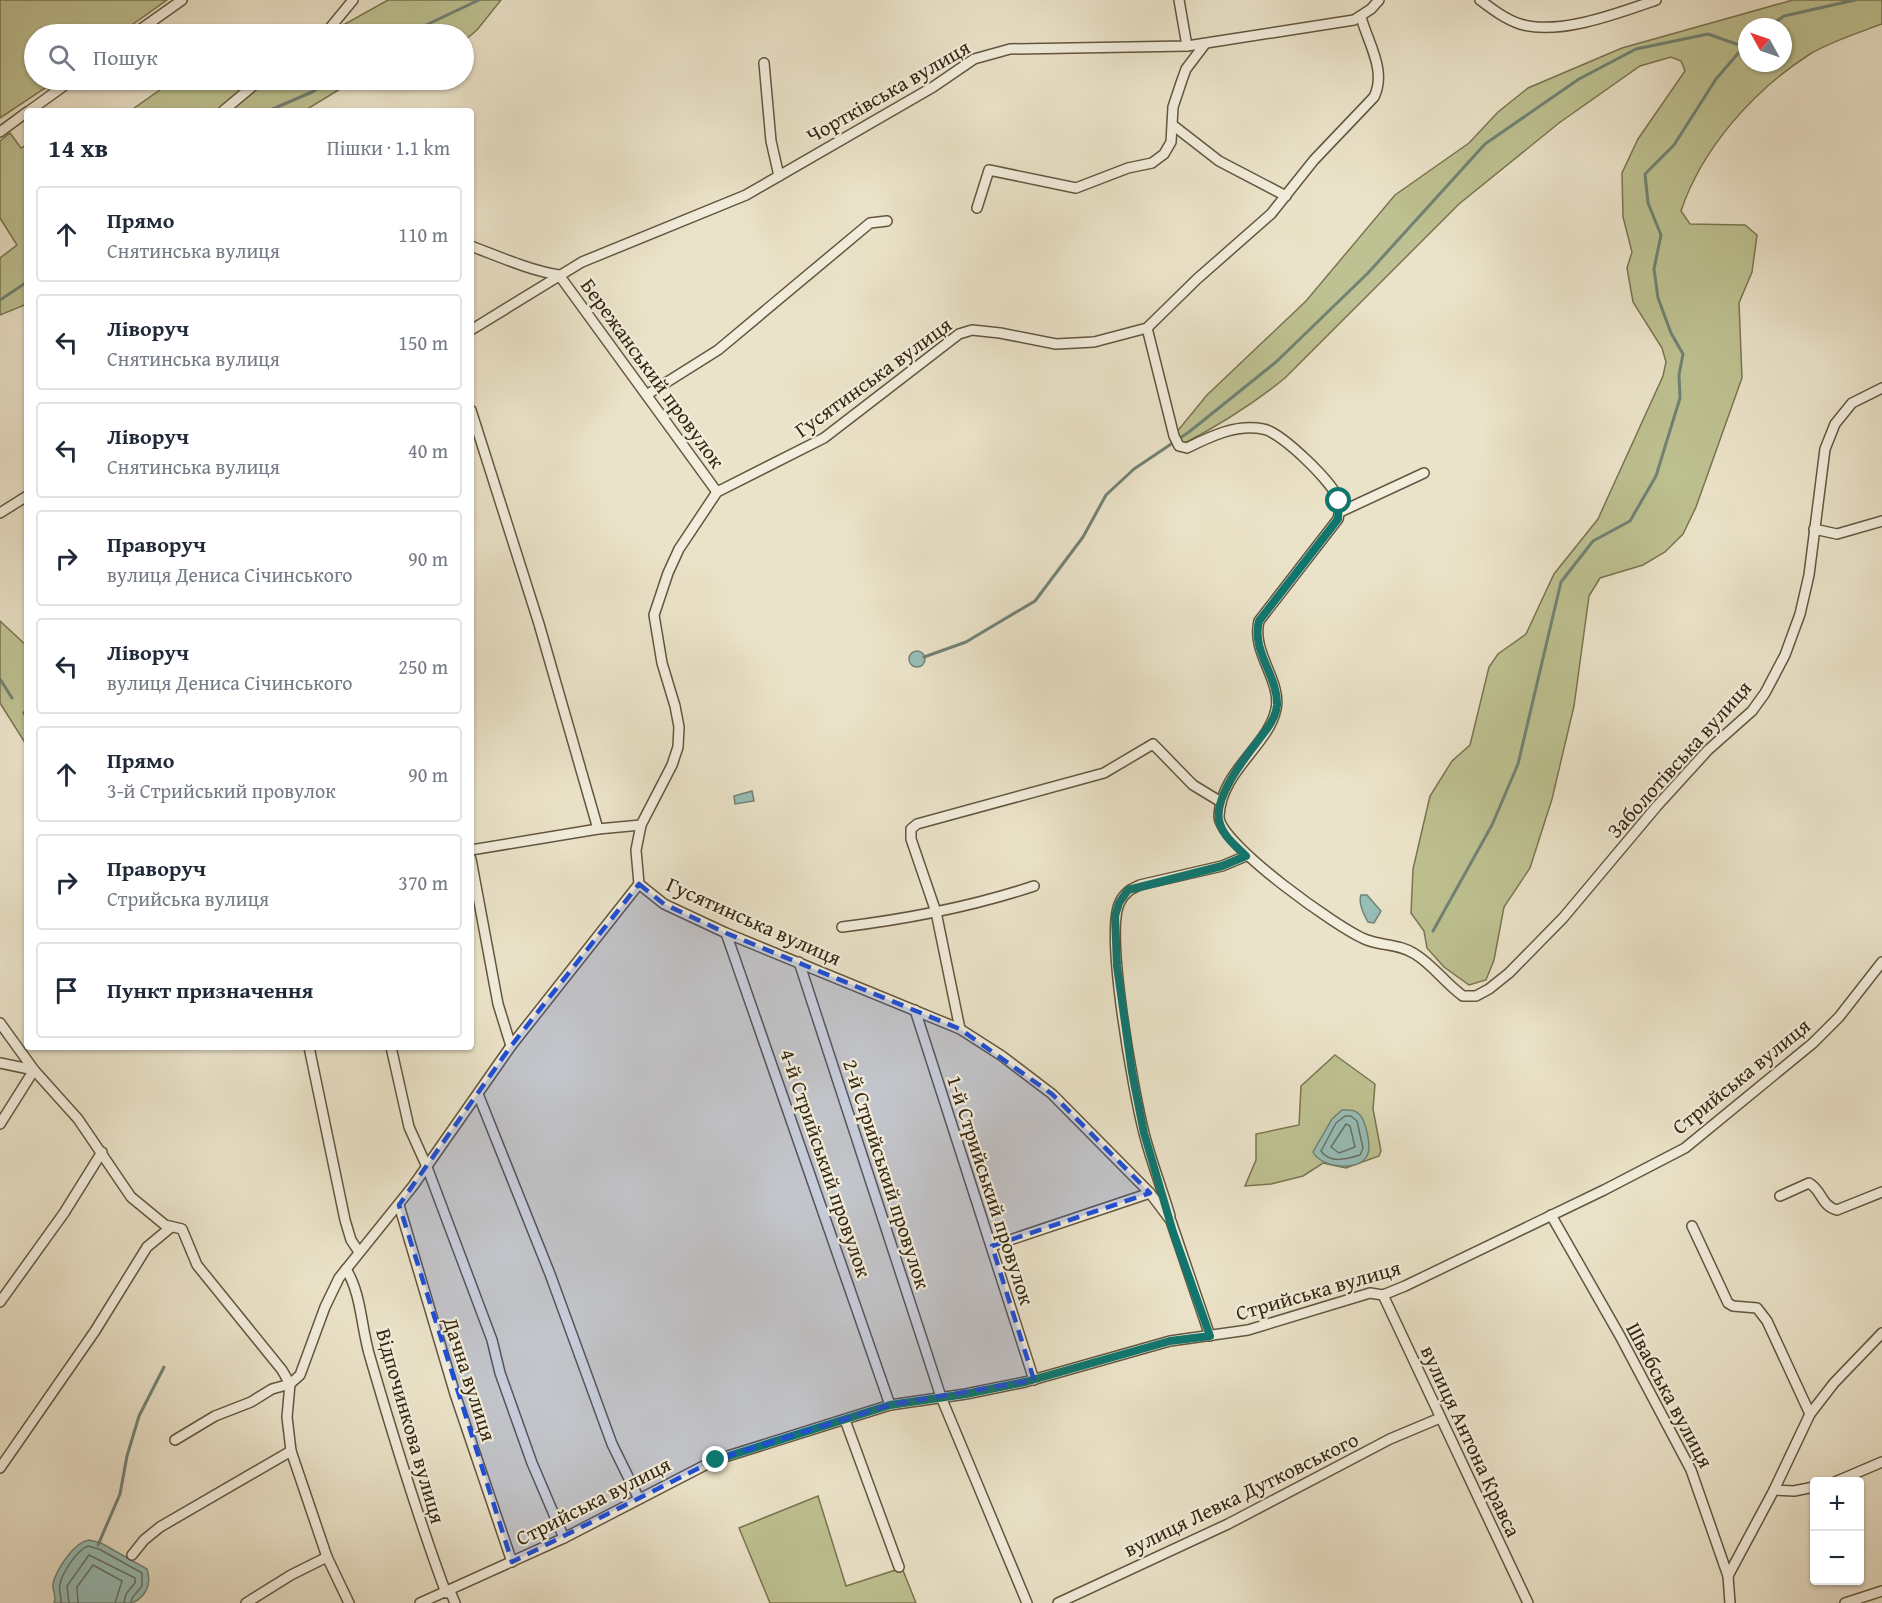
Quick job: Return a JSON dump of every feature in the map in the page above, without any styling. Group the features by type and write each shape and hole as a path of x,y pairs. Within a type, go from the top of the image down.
{"street":[{"path":"148,24 182,0"},
{"path":"333,24 353,0"},
{"path":"1179,0 1187,45"},
{"path":"1361,17 1378,0"},
{"path":"1480,0 1496,13 1521,24 1554,27 1656,0"},
{"name":"Чортківська вулиця","path":"474,328 582,262 746,195 933,87 974,59 991,53 1010,49 1204,44 1361,17"},
{"name":"Гусятинська вулиця","path":"1172,1221 1149,1193 1052,1094 1002,1056 960,1029 726,933 664,904 639,884 636,850 641,825 672,765 678,747 679,728 656,636 654,615 668,573 680,549 717,492 824,438 958,334 972,330 1056,344 1094,342 1147,328 1205,271 1271,214 1314,160 1374,97 1380,85 1376,58 1361,17"},
{"path":"977,208 989,170 1076,188 1128,168 1152,163 1164,154 1171,142 1174,126 1173,106 1186,69 1204,44"},
{"path":"764,63 771,141 778,176"},
{"path":"34,108 58,90"},
{"path":"227,108 248,90"},
{"path":"0,132 24,115"},
{"path":"1174,126 1219,161 1286,196"},
{"path":"648,394 718,350 870,223 887,221"},
{"path":"474,247 506,257 535,272 559,275"},
{"name":"Бережанський провулок","path":"559,275 648,394 717,492"},
{"path":"1147,328 1174,436 1179,446 1187,448 1231,429 1246,427 1266,429 1278,435 1333,487 1339,501 1340,512 1338,519 1259,621 1257,639 1276,695 1277,708 1270,725 1228,785 1221,802 1219,823 1229,839 1246,856 1222,866 1128,890 1119,903 1115,916 1117,966 1132,1072 1144,1133 1210,1336"},
{"name":"Заболотівська вулиця","path":"1246,856 1328,917 1357,934 1368,940 1406,949 1417,955 1451,988 1463,996 1476,996 1489,989 1509,973 1563,918 1657,806 1708,750 1752,711 1765,693 1785,655 1800,614 1809,575 1825,449 1835,424 1852,404 1882,388"},
{"path":"474,419 539,624 598,829"},
{"path":"1340,512 1424,473"},
{"path":"0,513 24,498"},
{"path":"1814,529 1837,534 1882,521"},
{"path":"960,1029 936,912 911,839 912,829 918,824 1104,773 1153,744 1193,785 1221,802"},
{"path":"474,850 598,829 641,825"},
{"path":"474,875 498,1004 511,1046"},
{"path":"175,1440 229,1409 290,1384 305,1366 325,1307 346,1269 399,1205 511,1046 639,884"},
{"path":"842,927 987,902 1034,886"},
{"name":"4-й Стрийський провулок","path":"726,933 890,1405"},
{"name":"2-й Стрийський провулок","path":"799,962 941,1397"},
{"name":"Стрийська вулиця","path":"420,1603 564,1538 716,1460 890,1405 1034,1380 1170,1341 1248,1330 1370,1293 1383,1294 1551,1215 1685,1148 1813,1043 1839,1017 1882,963"},
{"name":"1-й Стрийський провулок","path":"915,1010 1034,1380"},
{"path":"0,1023 34,1070 78,1119 135,1201 170,1228 182,1229 198,1265 270,1353 290,1384 287,1417 291,1451 327,1557 349,1603"},
{"path":"310,1050 345,1220 351,1240 359,1252"},
{"path":"392,1050 409,1127 427,1167 492,1340 500,1373 532,1464 564,1538"},
{"path":"0,1063 34,1070"},
{"path":"0,1124 34,1070"},
{"path":"478,1094 550,1274 612,1444 639,1499"},
{"path":"0,1302 64,1213 102,1152"},
{"path":"1780,1196 1809,1183 1818,1190 1824,1203 1837,1210 1882,1192"},
{"path":"992,1246 1149,1193"},
{"name":"Дачна вулиця","path":"399,1205 455,1394 513,1562"},
{"name":"Швабська вулиця","path":"1551,1215 1620,1336 1691,1470 1728,1576 1730,1603"},
{"path":"1692,1227 1728,1303 1733,1306 1757,1308 1767,1321 1810,1414"},
{"path":"0,1468 95,1331 147,1247 170,1228"},
{"name":"Відпочинкова вулиця","path":"346,1269 362,1316 365,1341 394,1442 448,1592 455,1603"},
{"name":"вулиця Антона Кравса","path":"1383,1294 1528,1603"},
{"path":"1728,1576 1774,1490 1810,1414 1834,1383 1882,1333"},
{"path":"941,1397 1027,1603"},
{"name":"вулиця Левка Дутковського","path":"1058,1603 1228,1524 1390,1439 1440,1418"},
{"path":"846,1420 899,1567"},
{"path":"132,1555 144,1540 160,1527 291,1451"},
{"path":"1847,1477 1882,1462"},
{"path":"1774,1490 1794,1491 1810,1488"},
{"path":"246,1603 291,1575 327,1557"},
{"path":"1845,1603 1882,1591"}],"highlighted area":[{"path":"639,884 664,904 726,933 960,1029 1052,1094 1150,1193 992,1246 1034,1380 890,1405 715,1460 512,1562 399,1205 511,1046"}],"green space":[{"path":"0,0 167,0 133,24 24,24 24,90 42,90 0,118"},
{"path":"388,0 501,0 474,33 474,24 345,24"},
{"path":"1793,0 1882,0 1882,24 1818,49 1792,66 1792,18 1738,18 1738,72 1784,72 1750,103 1716,143 1690,188 1681,211 1690,224 1745,225 1757,235 1752,272 1739,303 1742,378 1696,507 1683,534 1665,552 1643,565 1600,578 1589,596 1574,706 1552,799 1530,868 1504,907 1494,960 1486,980 1469,985 1444,967 1427,948 1424,931 1411,913 1413,869 1430,796 1452,761 1470,745 1489,667 1498,654 1526,634 1554,574 1598,519 1663,376 1666,362 1662,348 1633,302 1627,268 1632,252 1623,217 1622,173 1638,139 1685,71 1681,61 1671,57 1640,66 1559,123 1459,204 1285,378 1234,414 1181,445 1175,434 1207,395 1306,301 1395,195 1469,143 1498,112 1528,88 1622,48"},
{"path":"160,90 339,90 309,108 134,108"},
{"path":"10,133 21,148 24,146 24,305 0,315 0,258 17,245 0,218 0,141"},
{"path":"0,621 24,643 24,741 0,703"},
{"path":"1335,1055 1375,1084 1373,1109 1381,1151 1379,1156 1346,1168 1323,1163 1303,1176 1271,1184 1245,1186 1256,1160 1256,1134 1299,1125 1301,1086"},
{"path":"818,1496 846,1586 902,1568 916,1603 770,1603 739,1528"}],"water":[{"path":"917,651 925,659 917,667 909,659"},
{"path":"752,791 754,801 735,804 734,796"},
{"path":"1361,895 1367,895 1381,911 1374,923 1368,922 1365,916 1361,905"},
{"path":"1342,1110 1354,1111 1360,1115 1369,1141 1367,1156 1362,1161 1348,1166 1331,1165 1313,1152 1332,1119"},
{"path":"89,1540 101,1543 147,1569 148,1585 141,1597 132,1603 54,1603 53,1584 58,1572 72,1551"}],"waterway":[{"path":"428,24 479,0"},
{"path":"1781,18 1855,0"},
{"path":"924,657 966,642 1035,601 1083,537 1106,495 1134,469 1189,432 1276,362 1368,273 1485,144 1579,79 1636,49 1708,34 1738,45"},
{"path":"1433,931 1492,825 1518,764 1561,582 1593,541 1630,521 1656,476 1680,398 1679,375 1683,354 1671,333 1658,298 1654,269 1661,235 1648,203 1645,174 1674,145 1716,79 1738,53"},
{"path":"275,108 315,90"},
{"path":"0,300 24,284"},
{"path":"0,679 12,698"},
{"path":"98,1545 120,1494 127,1456 139,1416 164,1367"}],"route":[{"path":"716,1460 890,1405 966,1394 1025,1382 1170,1341 1210,1336 1173,1232 1172,1221 1144,1133 1132,1072 1117,966 1115,916 1119,903 1128,890 1140,885 1222,866 1246,856 1229,839 1219,823 1219,815 1221,802 1228,785 1248,753 1270,725 1277,708 1276,695 1257,639 1257,626 1270,603 1338,519 1339,501"}]}
